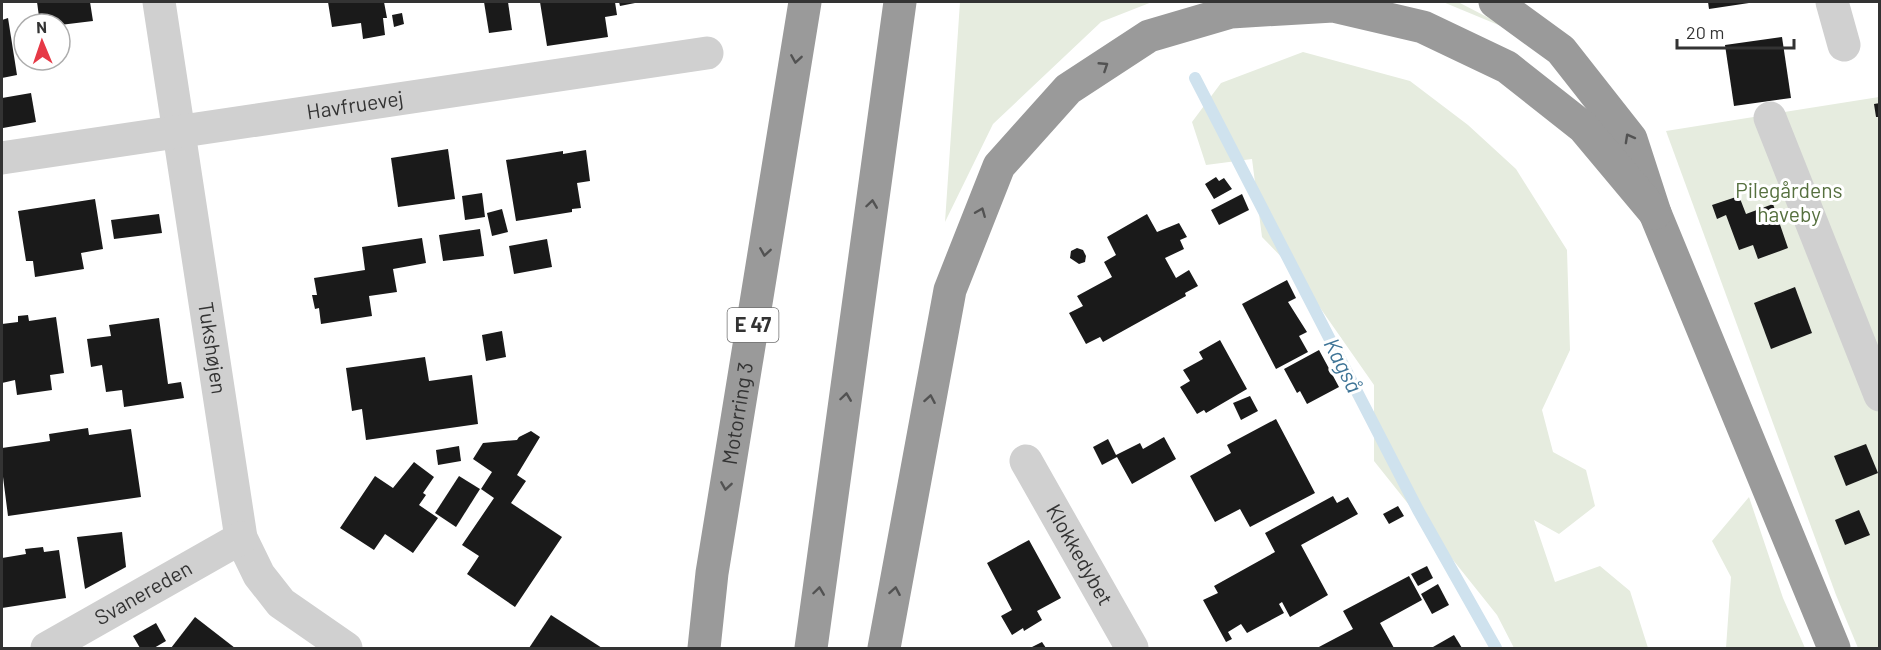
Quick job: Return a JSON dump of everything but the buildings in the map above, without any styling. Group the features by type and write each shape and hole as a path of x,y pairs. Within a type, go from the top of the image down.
{"highway":[{"name":"Motorring 3","path":"704,648 712,573 805,2"},
{"path":"811,648 900,2"},
{"path":"1495,2 1561,50 1631,139 1655,213 1834,648"},
{"path":"884,648 950,290 999,166 1068,89 1149,36 1232,12 1333,6 1423,27 1507,67 1583,126 1655,213"},
{"path":"696,648 712,573"}],"street":[{"name":"Tukshøjen","path":"159,2 241,538 258,575 281,603 346,648"},
{"path":"1832,2 1844,45"},
{"name":"Havfruevej","path":"2,158 707,53"},
{"path":"1770,118 1880,395"},
{"name":"Klokkedybet","path":"1026,461 1132,648"},
{"name":"Svanereden","path":"47,648 241,538"}],"green space":[{"path":"960,2 1152,2 1101,22 993,124 945,222"},
{"path":"1443,2 1458,2 1520,34"},
{"path":"1303,52 1410,81 1468,125 1516,169 1567,250 1570,350 1542,410 1553,452 1586,470 1595,506 1559,534 1534,520 1555,582 1600,566 1630,591 1648,648 1514,648 1497,615 1374,461 1374,385 1293,269 1262,237 1252,159 1206,165 1192,122 1221,83"},
{"name":"Pilegårdens haveby","path":"1879,97 1879,648 1858,648 1836,595 1666,131"},
{"path":"1749,497 1783,598 1805,648 1726,648 1731,577 1712,541"}],"waterway":[{"name":"Kagså","path":"1195,78 1418,510 1496,648"}]}
